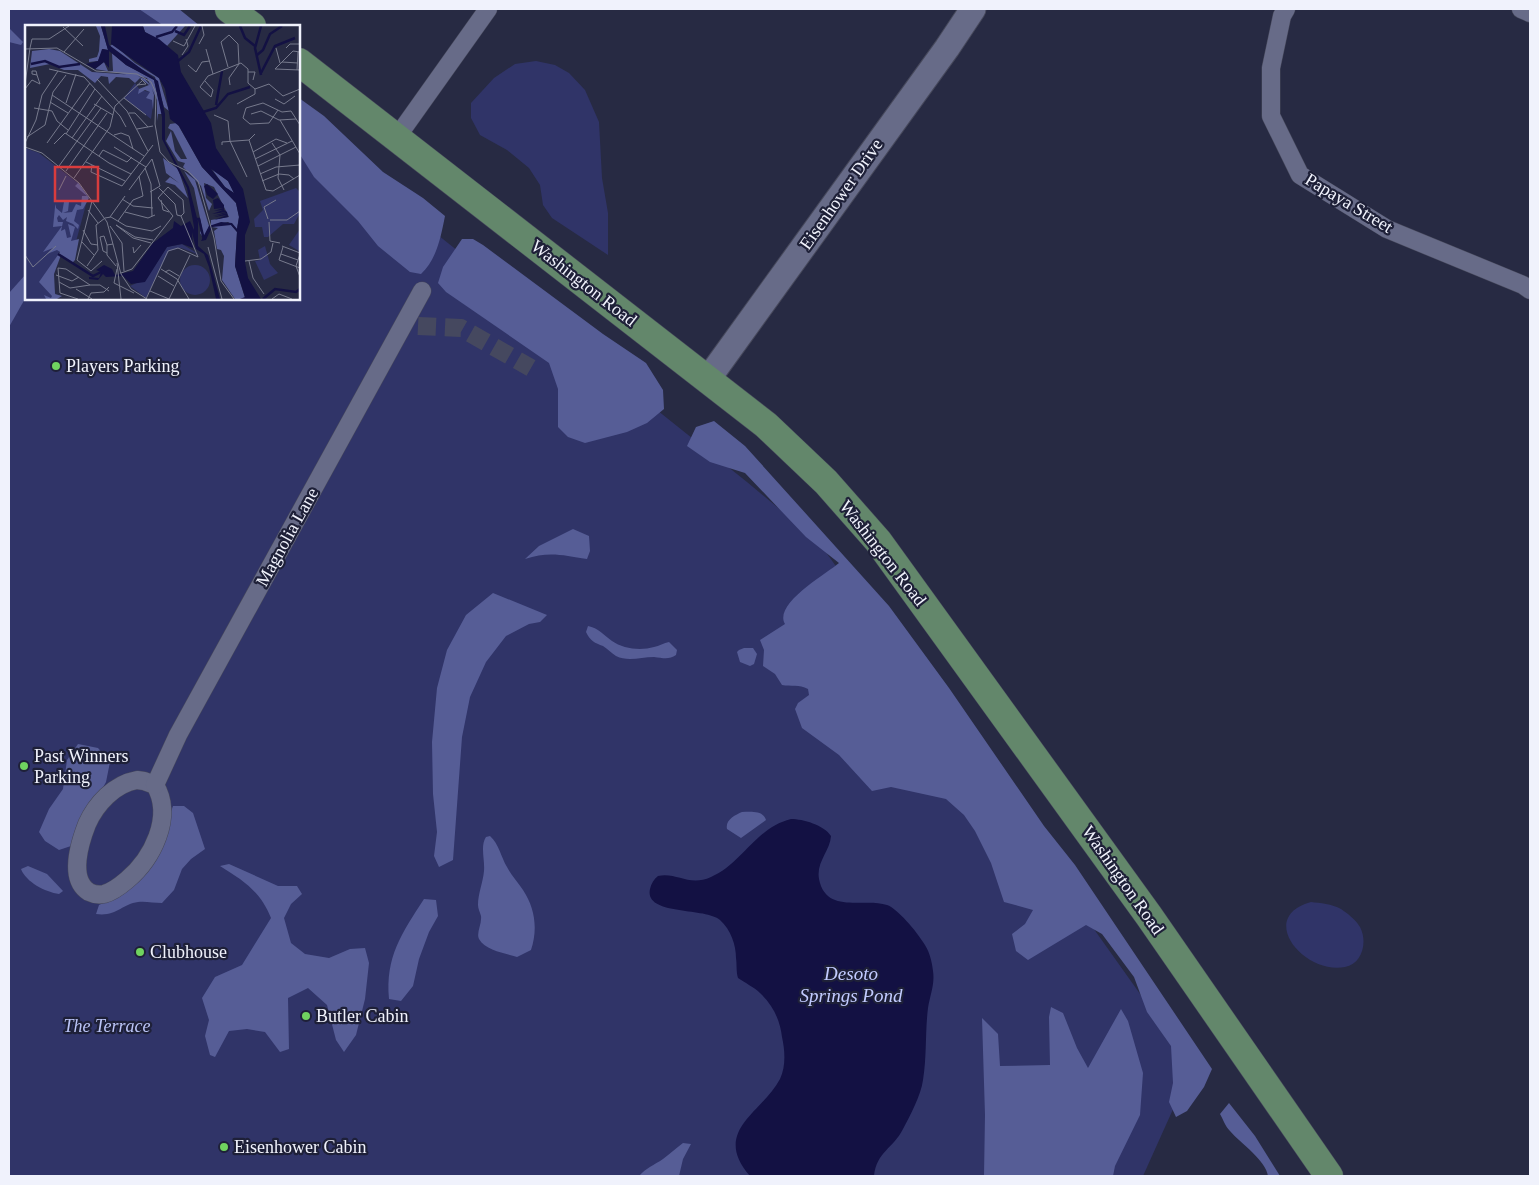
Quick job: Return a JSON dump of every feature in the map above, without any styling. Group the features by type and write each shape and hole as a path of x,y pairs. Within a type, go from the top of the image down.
{"main road":[{"path":"230,9 251,25"},
{"name":"Washington Road","path":"300,63 708,378 773,431 826,482 878,540 1144,908 1329,1176"}],"street":[{"path":"397,137 488,9"},
{"name":"Eisenhower Drive","path":"708,378 973,9"},
{"name":"Papaya Street","path":"1286,9 1282,16 1270,68 1270,116 1300,175 1387,229 1523,285 1530,290"},
{"path":"1521,9 1530,13"},
{"name":"Magnolia Lane","path":"155,785 178,735 422,291"},
{"path":"137,780 155,785 162,800 162,814 156,839 148,856 132,875 115,889 98,895 88,891 80,883 78,862 82,838 93,813 105,798 123,784 137,780"}],"green space":[{"name":"The Terrace","path":"9,9 154,9 175,25 25,25 25,300 300,300 300,125 747,482 818,541 1192,1067 1143,1176 9,1176"},
{"path":"536,61 555,65 569,73 585,90 599,122 602,178 608,213 608,255 552,218 543,205 540,185 529,168 507,150 480,135 471,118 471,103 494,78 515,64"},
{"path":"1311,902 1341,909 1354,919 1360,927 1363,945 1362,952 1356,962 1345,967 1330,967 1315,962 1302,954 1292,943 1287,931 1287,920 1295,909"}],"shaded area":[{"path":"139,9 179,9 199,25 163,25"},
{"path":"9,28 23,42 21,45 9,42"},
{"path":"300,99 324,116 383,172 423,198 445,216 435,254 421,274 410,272 378,246 358,221 314,177 300,155"},
{"path":"462,239 473,239 483,245 603,334 646,363 663,390 664,409 647,423 627,432 585,443 568,437 558,427 558,389 549,363 446,292 438,283 443,267"},
{"path":"25,275 25,299 9,327 9,293"},
{"path":"714,421 745,446 889,606 949,688 1044,826 1075,865 1212,1069 1204,1087 1187,1111 1176,1117 1169,1102 1173,1083 1171,1046 1147,1012 1134,977 1102,934 1086,925 1028,960 1016,951 1012,934 1025,924 1033,910 1004,902 991,863 975,831 964,815 946,799 891,787 872,791 839,755 802,728 795,709 798,703 809,695 808,689 782,685 775,674 763,666 764,650 760,640 785,624 783,616 793,599 839,563 806,537 745,473 710,462 687,446 696,427"},
{"path":"573,529 589,536 590,551 587,559 548,554 525,559 539,546"},
{"path":"493,593 547,615 540,622 529,624 506,636 486,662 470,697 462,737 453,860 439,867 434,856 437,832 433,794 432,742 437,688 447,650 466,615"},
{"path":"588,626 598,630 616,644 627,647 649,648 669,642 677,650 676,655 671,658 621,658 591,640 586,632"},
{"path":"744,648 753,648 757,654 754,664 750,666 740,662 737,652"},
{"path":"78,744 98,748 110,762 106,782 71,846 59,850 45,841 39,832 49,809 63,789 67,760"},
{"path":"173,806 184,806 193,813 205,849 191,859 182,869 174,890 162,903 132,903 109,914 96,914 99,905 120,895 168,820"},
{"path":"742,812 759,813 766,820 741,838 727,829 727,826 731,818"},
{"path":"490,836 527,897 533,911 535,927 531,950 517,957 491,949 482,943 478,937 481,916 478,901 484,871 483,845 486,837"},
{"path":"229,864 278,886 297,886 302,894 291,904 284,918 291,943 305,954 329,958 350,949 365,948 369,963 365,999 356,1035 344,1052 336,1040 327,1005 308,988 288,998 289,1049 280,1052 265,1032 247,1029 229,1031 215,1057 210,1055 205,1036 209,1020 202,998 215,977 242,965 271,918 262,901 250,887 220,866"},
{"path":"28,866 47,874 63,891 59,894 54,893 42,889 32,882 23,874 21,869"},
{"path":"424,899 436,900 438,916 429,932 419,959 413,986 401,1001 389,999 388,984 390,970 397,946"},
{"path":"1051,1007 1063,1013 1077,1048 1088,1068 1121,1009 1128,1021 1143,1073 1140,1115 1115,1166 1113,1176 984,1176 985,1115 982,1018 998,1034 1000,1066 1050,1065 1049,1017"},
{"path":"1229,1103 1255,1136 1280,1176 1268,1176 1258,1158 1227,1127 1220,1114"},
{"path":"683,1143 691,1144 683,1159 679,1176 639,1176 644,1171"}],"water":[{"name":"Desoto Springs Pond","path":"791,819 813,823 831,836 819,867 819,879 823,890 829,897 838,901 878,903 891,907 916,932 927,948 931,960 933,980 928,1008 922,1086 906,1124 899,1136 878,1161 874,1176 750,1176 739,1160 736,1147 738,1134 744,1123 772,1091 782,1074 784,1053 778,1019 765,998 738,978 734,943 727,928 720,920 702,913 666,907 656,903 651,898 650,887 658,876 665,875 696,881 711,877 732,864 768,830"}],"tunnel":[{"path":"418,326 461,328 531,368"}],"place":[{"name":"Players Parking","path":"56,366"},
{"name":"Past Winners Parking","path":"24,766"},
{"name":"Clubhouse","path":"140,952"},
{"name":"Butler Cabin","path":"306,1016"},
{"name":"Eisenhower Cabin","path":"224,1147"}]}
